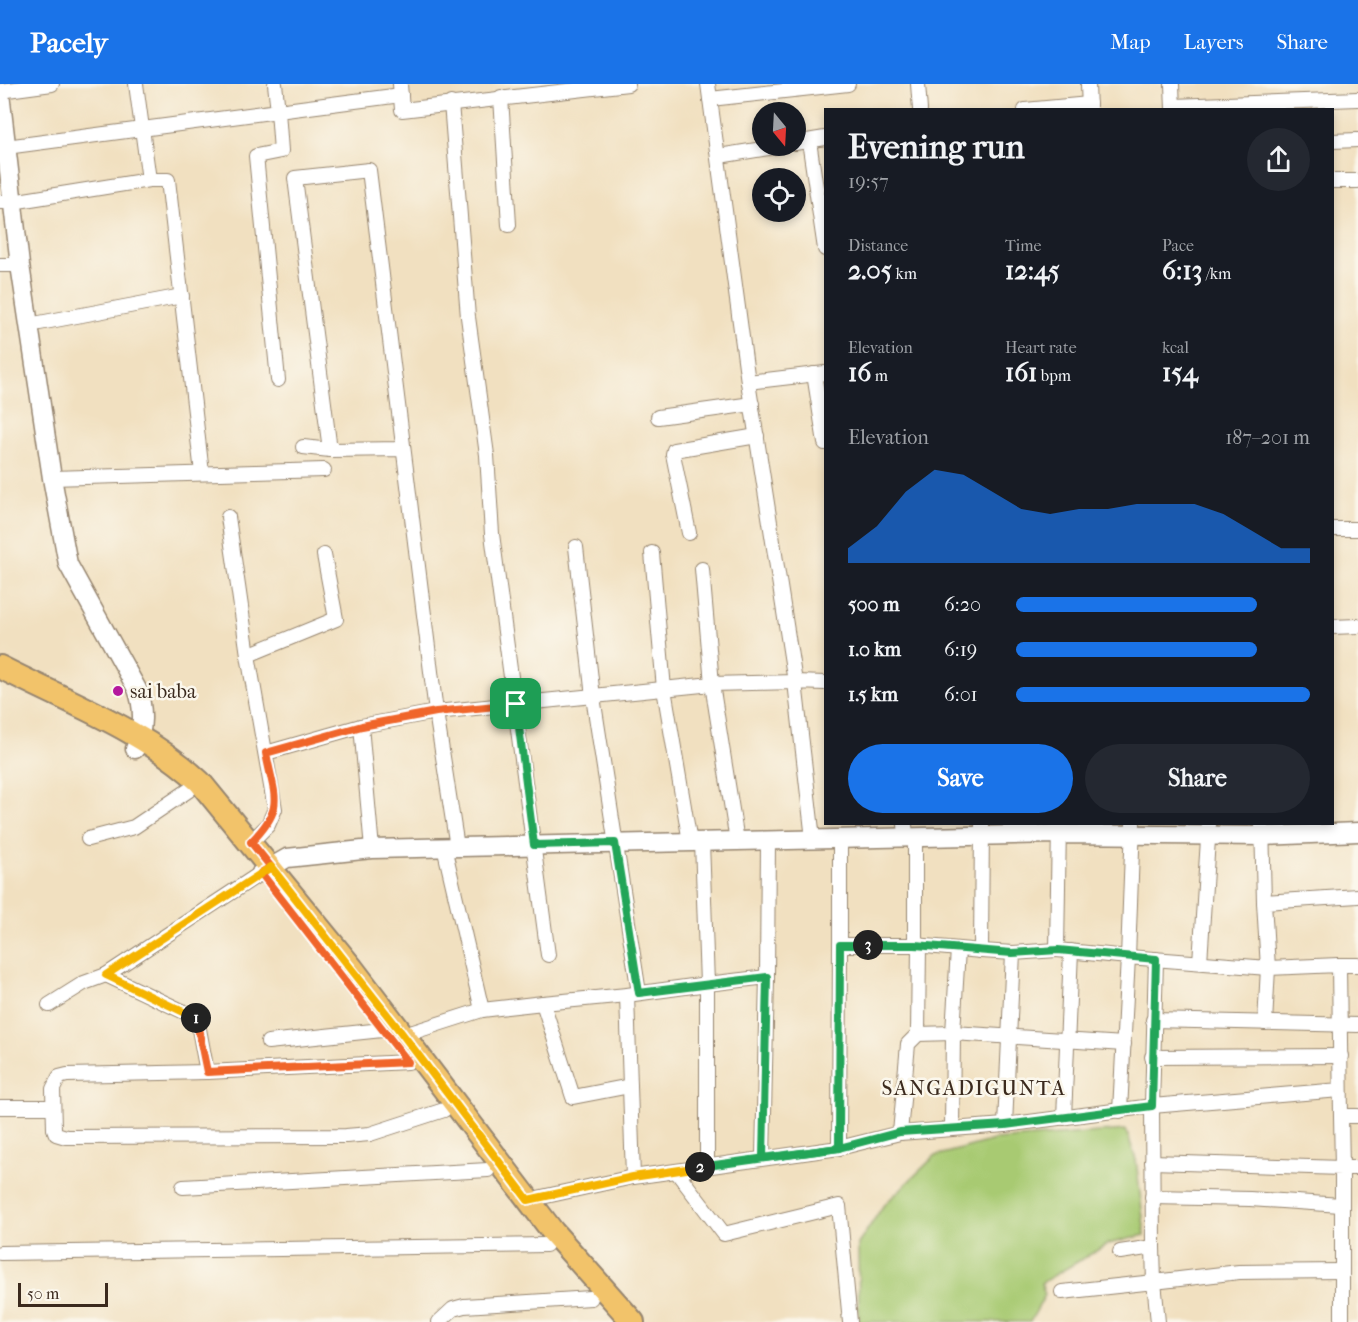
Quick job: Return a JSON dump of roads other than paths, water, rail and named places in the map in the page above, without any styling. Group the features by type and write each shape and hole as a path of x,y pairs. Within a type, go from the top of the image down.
{"main road":[{"path":"0,667 194,776 251,842 266,870"},
{"path":"0,683 138,743 189,790 266,870 579,1263 633,1322"},
{"path":"393,1032 408,1062 488,1170 546,1245 613,1322"}],"street":[{"path":"52,84 0,92 6,147 6,202 20,265 52,478 68,564 141,703 138,743"},
{"path":"136,84 149,180"},
{"path":"275,84 280,151 256,156 278,380"},
{"path":"6,147 278,111 400,90 402,110 571,87 628,84"},
{"path":"708,84 748,382 795,682 813,839"},
{"path":"710,99 848,84"},
{"path":"918,84 920,108"},
{"path":"1068,108 1089,107 1088,84"},
{"path":"1172,84 1173,108 1358,99"},
{"path":"501,97 508,225"},
{"path":"452,103 468,317 487,455 492,529 548,955"},
{"path":"806,141 824,138"},
{"path":"1334,141 1358,140"},
{"path":"809,141 824,242"},
{"path":"719,156 752,151"},
{"path":"330,450 295,178 369,170 436,712 450,847 482,1010"},
{"path":"6,202 149,180 168,180 202,473"},
{"path":"1334,181 1358,181"},
{"path":"0,266 20,265"},
{"path":"29,325 182,296"},
{"path":"748,382 820,374 824,429"},
{"path":"658,417 752,404"},
{"path":"689,533 672,454 674,450 757,436"},
{"path":"303,447 330,450 402,449"},
{"path":"52,478 324,470"},
{"path":"228,517 248,655 275,809 268,825 251,842"},
{"path":"1334,529 1358,529"},
{"path":"576,547 593,697 615,843 633,994 630,1086 633,1177"},
{"path":"652,553 664,689 696,842 707,984 707,1165"},
{"path":"248,655 336,619 324,555"},
{"path":"702,569 712,684 737,841"},
{"path":"1334,627 1358,626"},
{"path":"266,753 362,726 436,712 712,684 824,683"},
{"path":"362,726 372,849"},
{"path":"88,839 134,827 189,790"},
{"path":"1120,1111 1133,828"},
{"path":"49,1005 84,983 106,975 266,870 295,856 372,849 813,839 982,830 1133,828 1358,832"},
{"path":"1059,829 1067,1041 1064,1119"},
{"path":"1200,962 1209,829"},
{"path":"981,951 982,830"},
{"path":"1262,830 1268,968 1265,1023"},
{"path":"909,833 917,945 918,1034"},
{"path":"839,1148 840,838"},
{"path":"763,1158 768,840"},
{"path":"1264,902 1358,896"},
{"path":"840,945 917,945 1012,953 1064,951 1268,968 1358,965"},
{"path":"952,1128 957,949"},
{"path":"1005,1125 1012,953"},
{"path":"1156,959 1152,1057 1152,1197 1154,1282 1158,1322"},
{"path":"1339,965 1342,1322"},
{"path":"106,975 197,1018 207,1072"},
{"path":"268,1042 393,1032 482,1010 767,977"},
{"path":"543,1003 573,1097 630,1086"},
{"path":"1153,1020 1358,1025"},
{"path":"900,1132 908,1044 918,1034 953,1033 1124,1044"},
{"path":"1152,1057 1341,1056"},
{"path":"408,1062 207,1072 67,1075 55,1083 54,1129 56,1134 66,1137 354,1136 388,1129 444,1110"},
{"path":"528,1200 633,1177 839,1148 900,1132 1005,1125 1152,1106 1340,1090"},
{"path":"0,1107 53,1107"},
{"path":"1341,1116 1358,1116"},
{"path":"1152,1162 1358,1168"},
{"path":"183,1186 488,1170"},
{"path":"676,1171 724,1234 839,1206 850,1322"},
{"path":"1152,1197 1250,1199 1341,1205"},
{"path":"0,1253 546,1245"},
{"path":"1120,1252 1153,1247"},
{"path":"1062,1293 1239,1272 1342,1271"},
{"path":"439,1322 453,1309 464,1306 591,1298"}],"place":[{"name":"sai baba","path":"118,691"}],"district":[{"name":"SANGADIGUNTA","path":"974,1088"}]}
